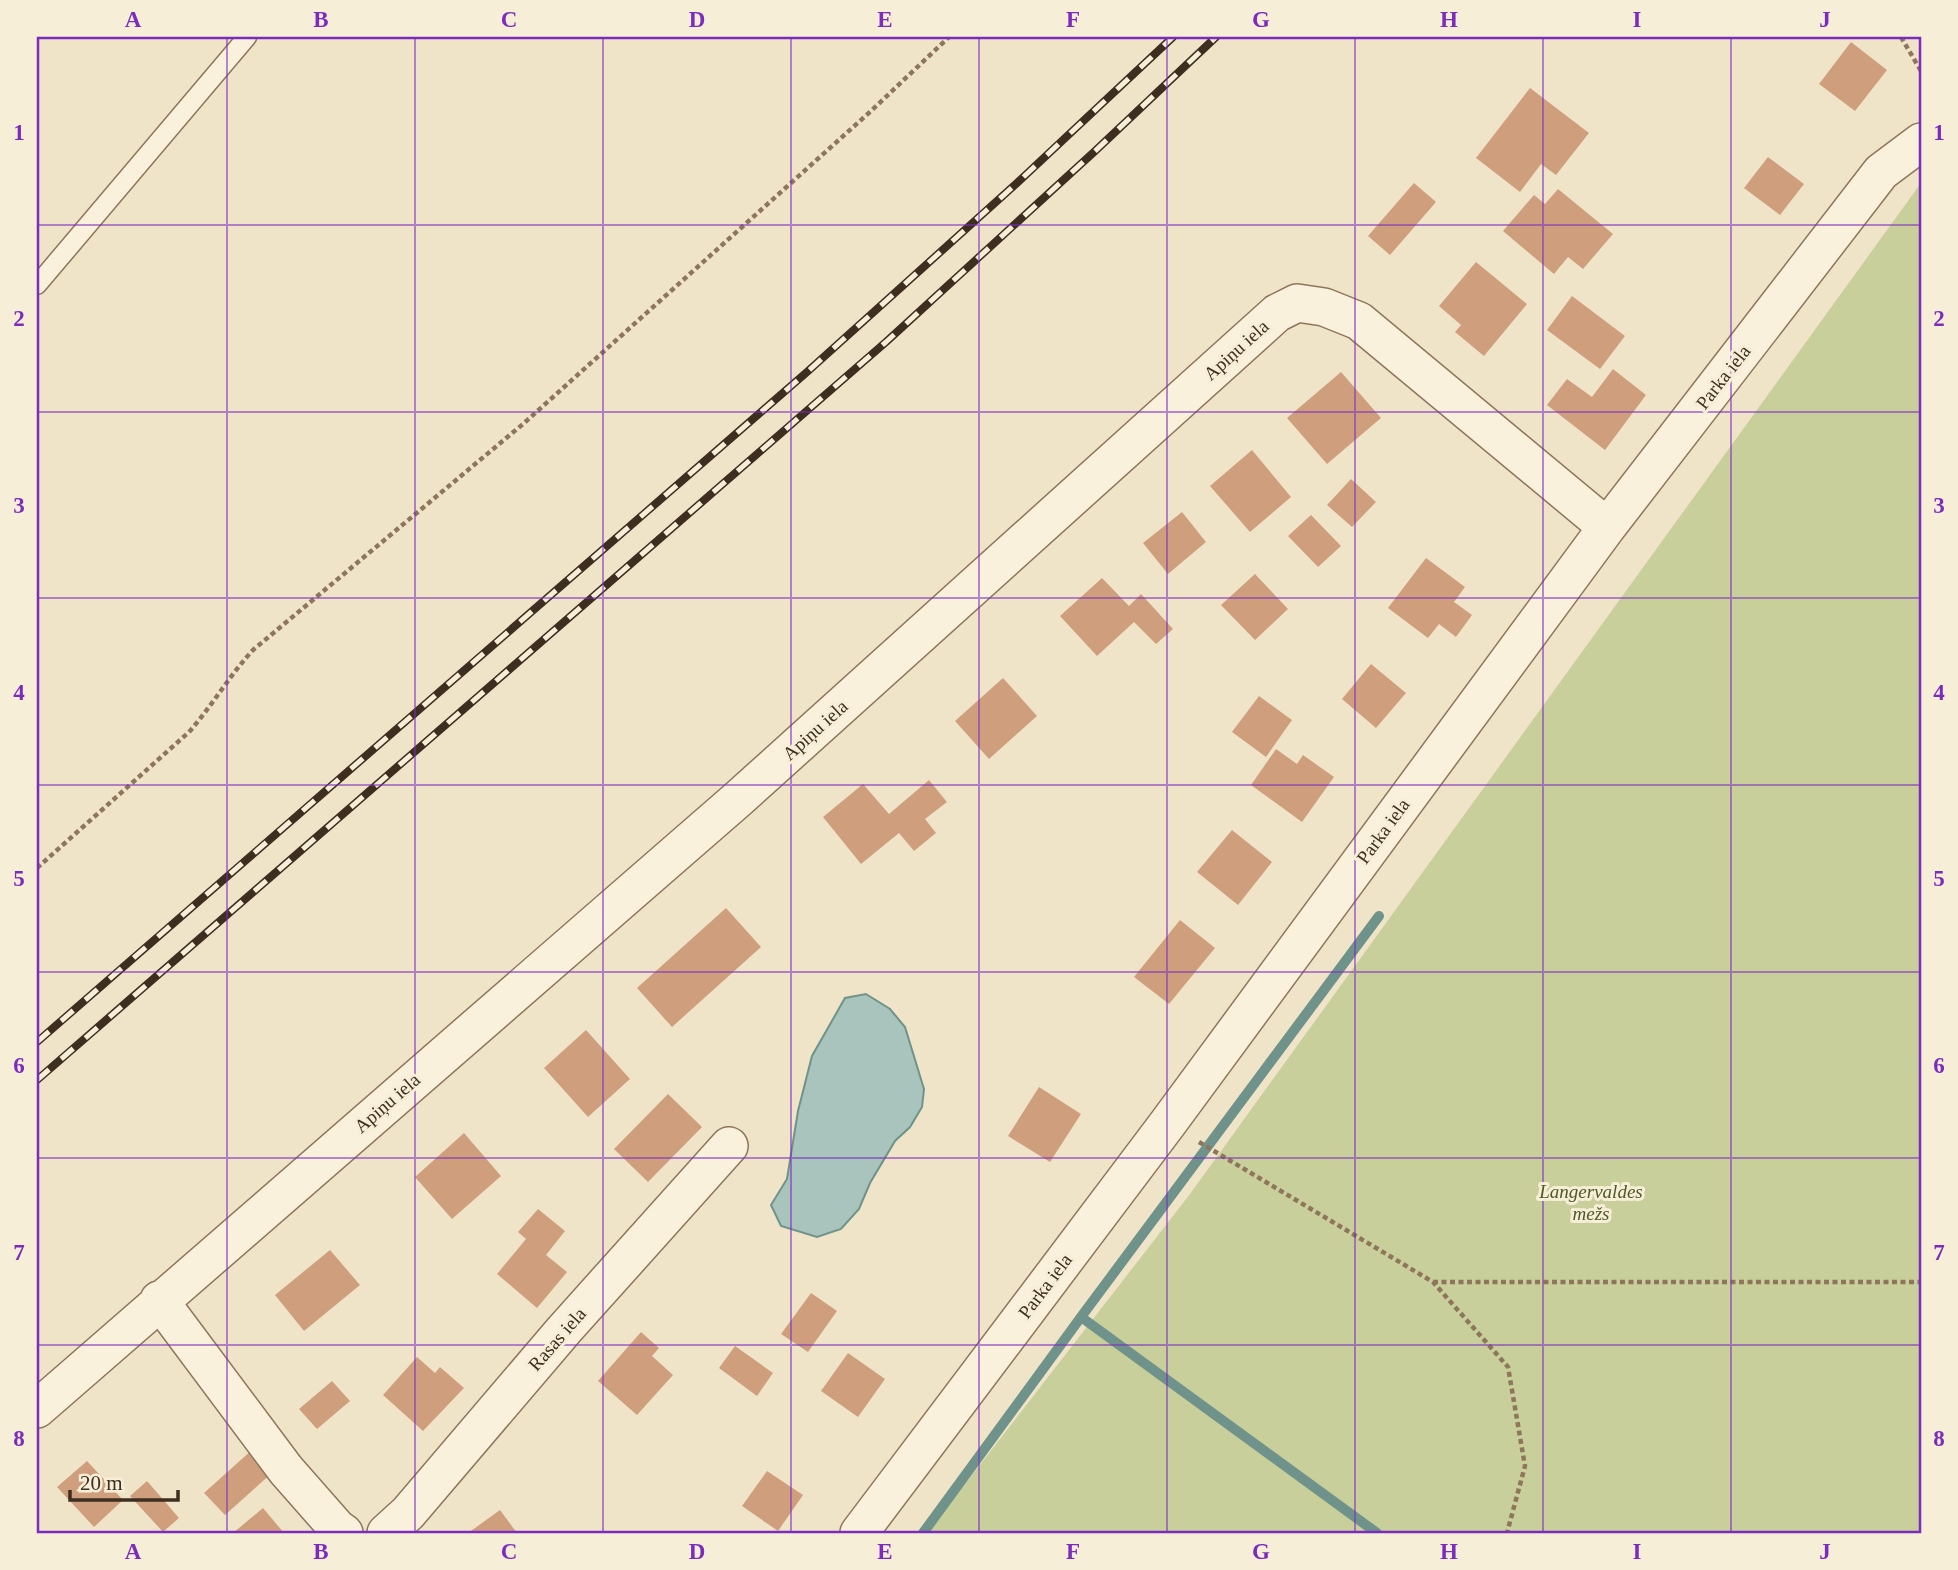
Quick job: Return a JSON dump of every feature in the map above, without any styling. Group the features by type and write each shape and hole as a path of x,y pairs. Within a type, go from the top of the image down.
{"street":[{"name":"Parka iela","path":"859,1533 1168,1123 1607,527 1881,172 1921,142"},
{"name":"Apiņu iela","path":"37,1409 159,1300 738,799 1277,313 1297,303 1324,307 1359,321 1607,527"},
{"name":"Rasas iela","path":"386,1533 408,1513 564,1330 729,1146"},
{"path":"159,1300 286,1470 344,1533"}],"lane":[{"path":"37,285 247,37"}],"path":[{"path":"37,868 189,733 234,671 253,650 533,415 871,111 949,37"},
{"path":"1901,37 1921,71"},
{"path":"1194,1139 1433,1282 1508,1367 1525,1466 1507,1533"},
{"path":"1433,1282 1921,1282"}],"green space":[{"name":"Langervaldes mežs","path":"1921,183 1921,1533 927,1533 1190,1194"}],"water":[{"path":"866,994 890,1009 905,1027 924,1089 922,1107 910,1127 895,1141 870,1183 859,1209 841,1229 817,1237 781,1226 771,1205 787,1179 798,1111 812,1056 845,998"}],"building":[{"path":"1851,42 1887,70 1855,111 1819,84"},
{"path":"1530,88 1589,133 1556,175 1541,164 1520,192 1476,158"},
{"path":"1768,157 1804,184 1780,215 1744,188"},
{"path":"1414,183 1436,202 1390,255 1368,236"},
{"path":"1558,189 1613,234 1583,269 1568,257 1554,274 1503,231 1534,195 1545,204"},
{"path":"1476,262 1527,304 1484,356 1455,332 1461,325 1439,306"},
{"path":"1572,296 1625,336 1600,369 1547,330"},
{"path":"1613,369 1646,395 1605,450 1547,405 1567,379 1592,397"},
{"path":"1341,372 1381,418 1327,464 1287,418"},
{"path":"1252,450 1291,497 1250,532 1210,486"},
{"path":"1351,479 1376,502 1352,527 1327,505"},
{"path":"1182,512 1206,542 1168,574 1143,543"},
{"path":"1311,515 1341,546 1318,567 1288,536"},
{"path":"1426,558 1465,587 1454,602 1472,615 1456,637 1439,624 1428,638 1388,608"},
{"path":"1255,574 1288,609 1255,640 1221,605"},
{"path":"1102,578 1129,606 1141,594 1173,629 1156,644 1134,622 1097,656 1060,616"},
{"path":"1371,664 1406,693 1376,728 1342,699"},
{"path":"1003,678 1037,716 989,759 955,721"},
{"path":"1259,696 1292,720 1266,757 1232,732"},
{"path":"1276,749 1297,764 1303,755 1334,777 1302,822 1251,785"},
{"path":"929,780 947,802 925,819 936,833 914,851 899,833 861,864 823,817 863,784 889,814"},
{"path":"1232,830 1272,862 1238,905 1197,872"},
{"path":"726,908 761,947 672,1027 637,988"},
{"path":"1180,920 1215,948 1169,1004 1134,977"},
{"path":"586,1030 630,1079 588,1117 544,1068"},
{"path":"1039,1087 1081,1114 1050,1162 1008,1136"},
{"path":"668,1094 702,1127 648,1182 614,1149"},
{"path":"464,1133 501,1176 452,1219 415,1177"},
{"path":"538,1209 565,1231 546,1255 567,1272 537,1308 497,1274 526,1239 518,1232"},
{"path":"330,1250 360,1285 304,1331 275,1295"},
{"path":"811,1293 837,1311 808,1352 781,1334"},
{"path":"641,1332 659,1348 652,1356 673,1375 637,1415 598,1381"},
{"path":"735,1346 773,1373 757,1396 719,1368"},
{"path":"848,1353 885,1379 858,1417 821,1391"},
{"path":"417,1357 435,1373 440,1367 464,1388 423,1431 383,1395"},
{"path":"332,1381 350,1401 317,1429 299,1409"},
{"path":"253,1449 273,1472 225,1515 204,1493"},
{"path":"87,1461 123,1500 94,1527 57,1487"},
{"path":"767,1471 803,1495 778,1531 742,1506"},
{"path":"147,1481 179,1518 163,1532 130,1496"},
{"path":"263,1508 284,1533 233,1533"},
{"path":"500,1510 517,1533 468,1533"}],"waterway":[{"path":"923,1533 1379,916"},
{"path":"1081,1317 1377,1533"}],"railway":[{"path":"37,1042 807,372 1017,183 1173,37"},
{"path":"37,1080 886,342 1216,37"}]}
